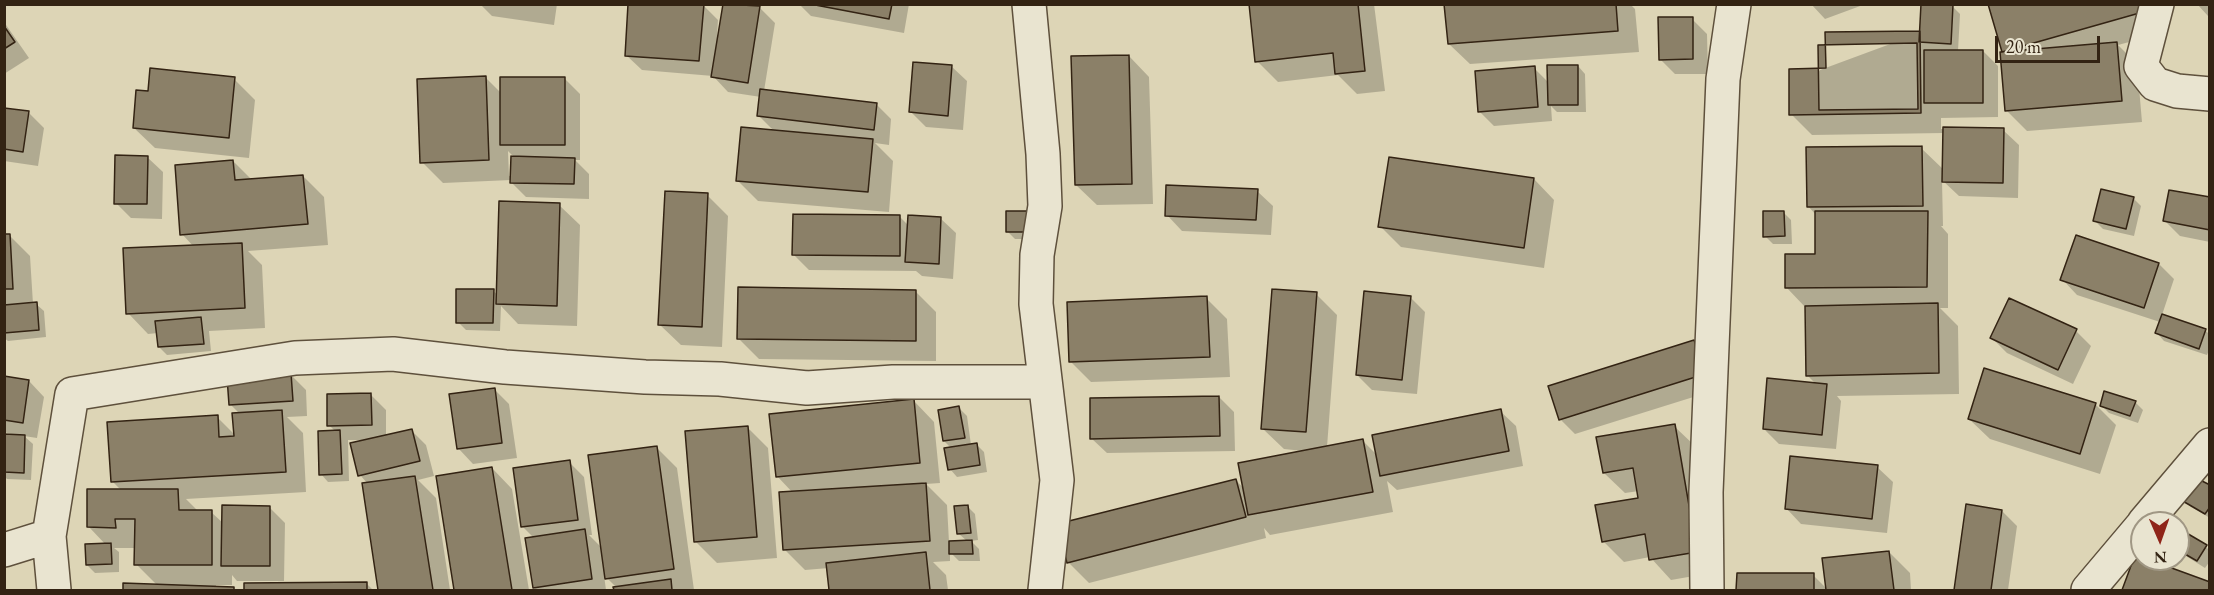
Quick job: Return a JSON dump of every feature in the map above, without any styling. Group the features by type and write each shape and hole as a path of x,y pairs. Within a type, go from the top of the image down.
{"street":[{"path":"1029,4 1044,164 1045,206 1037,255 1036,304 1057,480 1045,591"},
{"path":"1707,591 1706,492 1723,90 1734,4"},
{"path":"2157,4 2141,66 2156,84 2177,91 2210,94"},
{"path":"54,591 49,536 72,394 295,358 393,354 505,367 645,377 720,379 807,388 892,382 1044,382"},
{"path":"2154,511 2210,445"},
{"path":"4,550 49,536"},
{"path":"2088,591 2130,540"}],"building":[{"path":"628,4 704,4 699,61 625,56"},
{"path":"723,4 760,6 748,83 711,77"},
{"path":"810,4 892,4 889,19"},
{"path":"1249,4 1358,4 1365,71 1335,74 1333,53 1255,62"},
{"path":"1444,4 1616,4 1618,31 1448,44"},
{"path":"1921,4 1953,5 1951,44 1919,42"},
{"path":"1988,4 2141,4 2143,12 2002,52"},
{"path":"1658,17 1693,17 1693,59 1659,60"},
{"path":"4,26 15,42 4,49"},
{"path":"1920,31 1921,113 1789,115 1789,69 1826,68 1825,32"},
{"path":"2117,42 2122,101 2005,111 2000,52"},
{"path":"1917,43 1918,109 1819,110 1818,45"},
{"path":"1924,50 1983,50 1983,103 1924,103"},
{"path":"1129,55 1132,184 1075,185 1071,56"},
{"path":"913,62 952,65 948,116 909,112"},
{"path":"1547,65 1578,65 1578,105 1548,105"},
{"path":"1535,66 1538,107 1478,112 1475,71"},
{"path":"150,68 235,77 229,138 133,128 136,90 148,91"},
{"path":"486,76 489,160 420,163 417,79"},
{"path":"500,77 565,77 565,145 500,145"},
{"path":"760,89 877,103 874,130 757,116"},
{"path":"4,108 29,111 23,152 4,149"},
{"path":"741,127 873,139 868,192 736,181"},
{"path":"1943,127 2004,128 2003,183 1942,182"},
{"path":"1922,146 1923,206 1807,207 1806,147"},
{"path":"115,155 148,156 147,204 114,204"},
{"path":"511,156 575,158 574,184 510,183"},
{"path":"1389,157 1534,178 1524,248 1378,227"},
{"path":"233,160 235,180 303,175 308,224 180,235 175,165"},
{"path":"1166,185 1258,189 1256,220 1165,216"},
{"path":"2101,189 2134,197 2126,229 2093,221"},
{"path":"2169,190 2210,197 2210,230 2163,221"},
{"path":"665,191 708,193 702,327 658,325"},
{"path":"499,201 560,203 557,306 496,304"},
{"path":"1006,211 1033,211 1033,232 1006,232"},
{"path":"1763,211 1784,211 1785,236 1763,237"},
{"path":"1815,211 1928,211 1927,287 1785,288 1785,254 1815,254"},
{"path":"793,214 900,215 900,256 792,255"},
{"path":"908,215 941,217 939,264 905,262"},
{"path":"4,234 10,234 13,289 4,289"},
{"path":"2076,235 2159,263 2144,308 2060,280"},
{"path":"242,243 245,308 126,314 123,248"},
{"path":"738,287 916,290 916,341 737,339"},
{"path":"456,289 494,289 493,323 456,323"},
{"path":"1272,289 1317,292 1306,432 1261,429"},
{"path":"1364,291 1411,296 1402,380 1356,375"},
{"path":"1207,296 1210,357 1069,362 1067,302"},
{"path":"2009,298 2077,329 2058,370 1990,338"},
{"path":"37,302 39,330 4,333 4,305"},
{"path":"1938,303 1939,373 1806,376 1805,306"},
{"path":"2162,314 2206,329 2199,349 2155,333"},
{"path":"201,317 204,344 158,347 155,321"},
{"path":"1694,340 1705,374 1559,420 1548,386"},
{"path":"1984,368 2096,403 2080,454 1968,419"},
{"path":"291,373 293,401 229,405 227,377"},
{"path":"4,376 29,380 23,423 4,420"},
{"path":"1767,378 1827,384 1822,435 1763,429"},
{"path":"495,388 502,443 457,449 449,394"},
{"path":"2104,391 2136,401 2130,416 2100,406"},
{"path":"371,393 372,425 327,426 327,394"},
{"path":"1219,396 1220,436 1090,439 1090,398"},
{"path":"914,399 920,463 776,477 769,414"},
{"path":"959,406 965,438 943,441 938,410"},
{"path":"1501,409 1509,451 1380,476 1372,435"},
{"path":"282,410 286,472 111,482 107,422 218,415 219,437 234,436 232,413"},
{"path":"1675,424 1697,552 1649,560 1645,534 1602,542 1595,505 1638,498 1633,468 1603,473 1596,437"},
{"path":"748,426 757,537 694,542 685,431"},
{"path":"412,429 420,461 358,476 350,443"},
{"path":"340,430 342,474 319,475 318,431"},
{"path":"4,434 25,435 24,473 4,472"},
{"path":"1363,439 1373,492 1248,515 1238,463"},
{"path":"977,443 980,465 948,470 944,448"},
{"path":"657,446 674,569 605,579 588,455"},
{"path":"1790,456 1878,465 1872,519 1785,509"},
{"path":"570,460 578,520 521,527 513,468"},
{"path":"492,467 512,590 454,590 436,476"},
{"path":"415,476 433,590 378,590 362,483"},
{"path":"2194,477 2210,485 2210,507 2205,514 2181,500"},
{"path":"1236,479 1246,517 1067,563 1057,524"},
{"path":"926,483 930,541 783,550 779,492"},
{"path":"87,489 178,489 179,510 212,510 212,565 134,565 135,519 115,519 116,528 87,527"},
{"path":"1966,504 2002,510 1991,590 1954,590"},
{"path":"222,505 270,506 270,566 221,566"},
{"path":"968,505 971,533 957,534 954,506"},
{"path":"585,529 592,579 533,588 525,538"},
{"path":"2190,535 2207,545 2197,561 2190,557"},
{"path":"972,540 973,554 949,554 949,541"},
{"path":"111,543 112,564 86,565 85,544"},
{"path":"1889,551 1894,590 1826,590 1822,558"},
{"path":"926,552 930,590 829,590 826,563"},
{"path":"2130,568 2130,571 2180,571 2210,582 2210,590 2122,590"},
{"path":"1737,573 1814,573 1814,590 1736,590"},
{"path":"671,579 672,590 614,590 613,587"},
{"path":"367,582 367,590 244,590 244,583"},
{"path":"123,583 234,587 234,590 123,590"}]}
